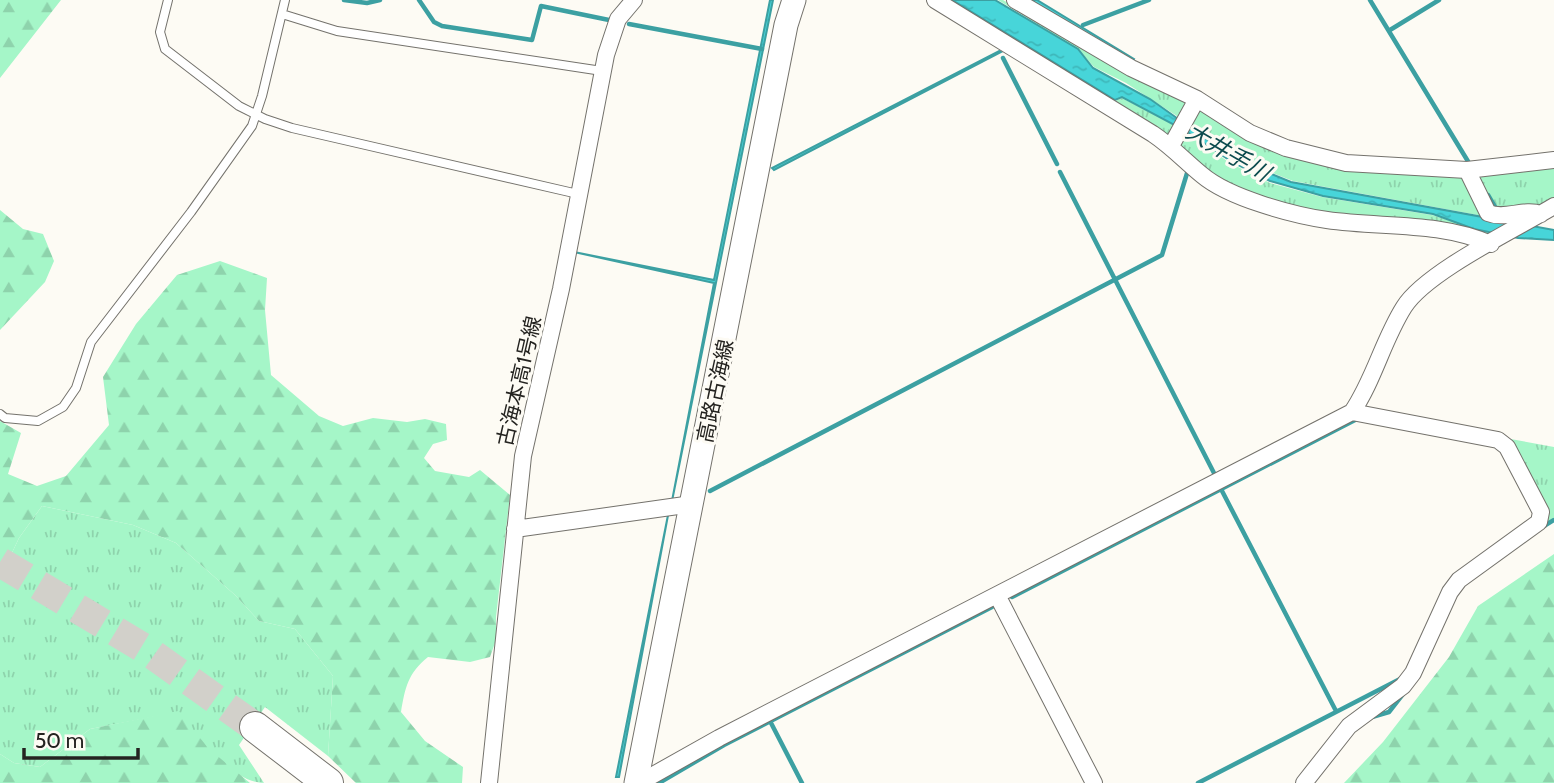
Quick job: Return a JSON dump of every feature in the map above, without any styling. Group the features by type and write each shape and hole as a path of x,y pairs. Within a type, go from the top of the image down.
{"highway":[{"path":"252,731 320,782"}],"main road":[{"name":"高路古海線","path":"638,783 786,25 794,0"}],"street":[{"path":"618,0 618,19"},
{"name":"古海本高1号線","path":"489,783 523,456 561,289 603,71 618,19 634,0"},
{"path":"935,0 1171,146 1203,177 1257,201 1327,220 1411,225 1494,242"},
{"path":"1015,0 1131,68 1197,99 1250,133 1286,148 1346,163 1466,170 1554,160"},
{"path":"1171,146 1197,99"},
{"path":"1466,170 1488,213 1541,214"},
{"path":"638,783 719,738 1352,412 1365,393 1405,306 1427,282 1541,214"},
{"path":"1304,783 1349,726 1382,702 1413,673 1450,592 1459,580 1539,522 1541,512 1507,447 1498,440 1352,412"},
{"path":"515,529 692,504"},
{"path":"997,595 1094,783"}],"lane":[{"path":"168,0 160,32 165,49 256,115 292,128 578,194"},
{"path":"0,414 5,418 38,421 63,407 76,388 91,342 191,212 252,126 285,0"},
{"path":"282,14 337,32 603,71"}],"green space":[{"path":"0,0 61,0 0,78"},
{"path":"940,0 950,0 1115,101 1122,98 1180,128 1170,140"},
{"path":"998,0 1003,0 1123,70 1190,101 1183,120 1126,83 1094,67 1078,49"},
{"path":"1197,106 1276,148 1464,176 1483,216 1293,181 1250,164 1187,122"},
{"path":"1183,130 1230,163 1270,183 1322,197 1432,215 1496,235 1492,238 1327,216 1290,207 1222,182 1175,145"},
{"path":"1554,164 1554,199 1545,204 1492,213 1476,175"},
{"path":"0,210 23,229 43,234 54,261 45,282 0,330"},
{"path":"220,261 267,278 265,310 271,375 319,416 343,426 373,418 407,422 425,419 446,424 447,440 433,444 424,458 435,471 469,477 480,470 510,495 496,617 496,640 490,657 470,662 428,657 408,682 401,712 425,741 463,767 462,783 356,783 328,756 333,676 295,629 259,621 235,595 176,543 133,525 42,506 19,538 0,578 0,421 21,433 8,474 37,486 66,476 109,425 103,377 136,324 177,275"},
{"path":"1505,438 1554,447 1554,518 1542,525"},
{"path":"42,506 133,525 176,543 235,595 259,621 295,629 333,676 328,756 265,707 239,745 264,783 252,781 228,767 194,733 178,712 90,729 40,767 14,763 0,754 0,578 19,538"},
{"path":"1554,554 1554,783 1344,783 1383,742 1449,657 1478,606"},
{"path":"178,711 209,749 250,783 0,783 0,754 14,763 40,767 90,729"}],"water":[{"path":"770,0 773,0 671,506 714,283 574,252 714,280"},
{"path":"952,0 995,0 1078,49 1093,68 1150,99 1215,145 1250,165 1291,182 1554,230 1554,240 1518,238 1474,229 1433,214 1323,196 1270,181 1232,162 1186,131 1122,97 1115,100"},
{"path":"1030,0 1037,0 1134,59 1132,62"},
{"path":"1001,52 774,170 772,168"},
{"path":"669,510 619,777 616,777"}],"waterway":[{"path":"344,0 367,3 380,0"},
{"path":"419,0 434,22 442,26 532,40 541,6 609,20"},
{"path":"1083,25 1149,0"},
{"path":"1370,0 1469,163"},
{"path":"1390,30 1439,0"},
{"path":"629,24 762,49"},
{"path":"1003,58 1057,164"},
{"path":"710,491 1162,255 1188,170"},
{"path":"1060,172 1215,475"},
{"path":"1488,195 1498,212"},
{"path":"1012,597 1355,420"},
{"path":"1221,489 1336,711"},
{"path":"1544,526 1554,520"},
{"path":"659,783 724,745 992,607"},
{"path":"1198,783 1400,679"},
{"path":"1372,717 1389,712 1403,694"},
{"path":"770,721 802,783"}],"tunnel":[{"path":"0,562 145,649 255,727"}],"water label":[{"name":"大井手川","path":"1228,152"}]}
